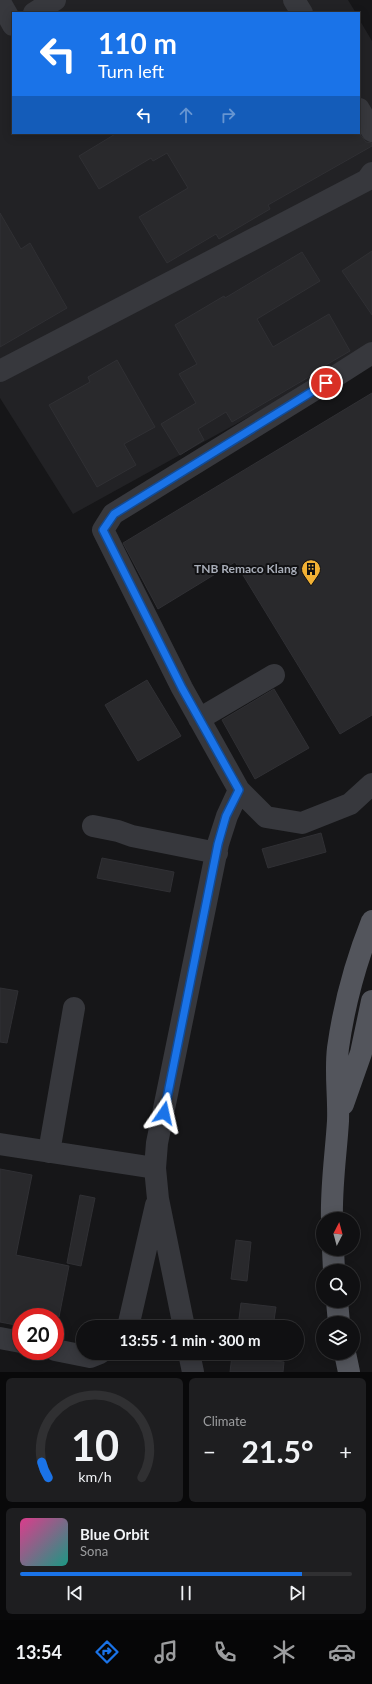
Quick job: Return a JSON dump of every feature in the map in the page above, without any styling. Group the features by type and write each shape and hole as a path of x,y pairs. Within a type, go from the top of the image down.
{"main road":[{"path":"332,1212 338,1120 338,1049 358,960 372,921"},
{"path":"338,1120 361,1053 372,1001"},
{"path":"346,1360 349,1372"}],"lane":[{"path":"36,12 55,0"},
{"path":"294,0 301,12"},
{"path":"0,2 12,24"},
{"path":"0,36 12,27"},
{"path":"360,111 372,131"},
{"path":"0,371 367,180 372,173"},
{"path":"372,352 314,390 114,514 103,530 199,719 239,790 266,817 302,823 350,804 372,784"},
{"path":"199,719 274,675"},
{"path":"183,1320 158,1199 155,1168 157,1143 217,853 226,816 239,790"},
{"path":"93,826 118,831 132,836 217,853"},
{"path":"49,1152 74,1008"},
{"path":"0,1144 155,1168"},
{"path":"130,1320 158,1199"},
{"path":"0,1338 12,1340"},
{"path":"64,1352 76,1354"},
{"path":"190,1360 193,1372"}],"shaded area":[{"path":"0,0 348,0 355,12 12,12 12,134 360,134 360,21 372,41 372,349 73,514 0,398"}],"building":[{"path":"115,134 360,134 366,142 372,143 372,146 268,205 270,209 219,239 216,234 167,263 139,217 188,188 167,153 153,161 151,158 99,189 79,156"},
{"path":"0,213 21,249 30,243 67,308 0,347"},
{"path":"372,251 372,315 342,271"},
{"path":"302,252 320,281 257,319 273,347 329,314 350,351 232,422 226,412 198,429 204,440 180,455 161,424 196,403 179,374 197,364 175,325 224,296 225,298"},
{"path":"117,360 155,427 124,444 136,465 97,487 49,405 90,382 88,377"},
{"name":"TNB Remaco Klang","path":"372,393 372,715 340,734 235,562 158,609 123,543"},
{"path":"147,680 181,736 138,761 105,705"},
{"path":"274,689 309,748 255,779 222,720"},
{"path":"321,833 326,852 268,868 262,849"},
{"path":"102,858 174,872 170,892 97,878"},
{"path":"0,988 18,991 7,1043 0,1042"},
{"path":"0,1169 32,1175 16,1255 69,1266 61,1308 12,1308 12,1324 0,1322"},
{"path":"80,1195 95,1198 81,1266 67,1263"},
{"path":"236,1240 251,1242 247,1281 231,1279"},
{"path":"241,1303 276,1307 274,1320 239,1320"},
{"path":"231,1360 269,1360 284,1362 283,1372 230,1372"}],"place":[{"name":"TNB Remaco Klang","path":"311,586"}],"route":[{"path":"164,1113 218,844 226,816 239,790 182,688 103,530 114,514 326,383"}]}
